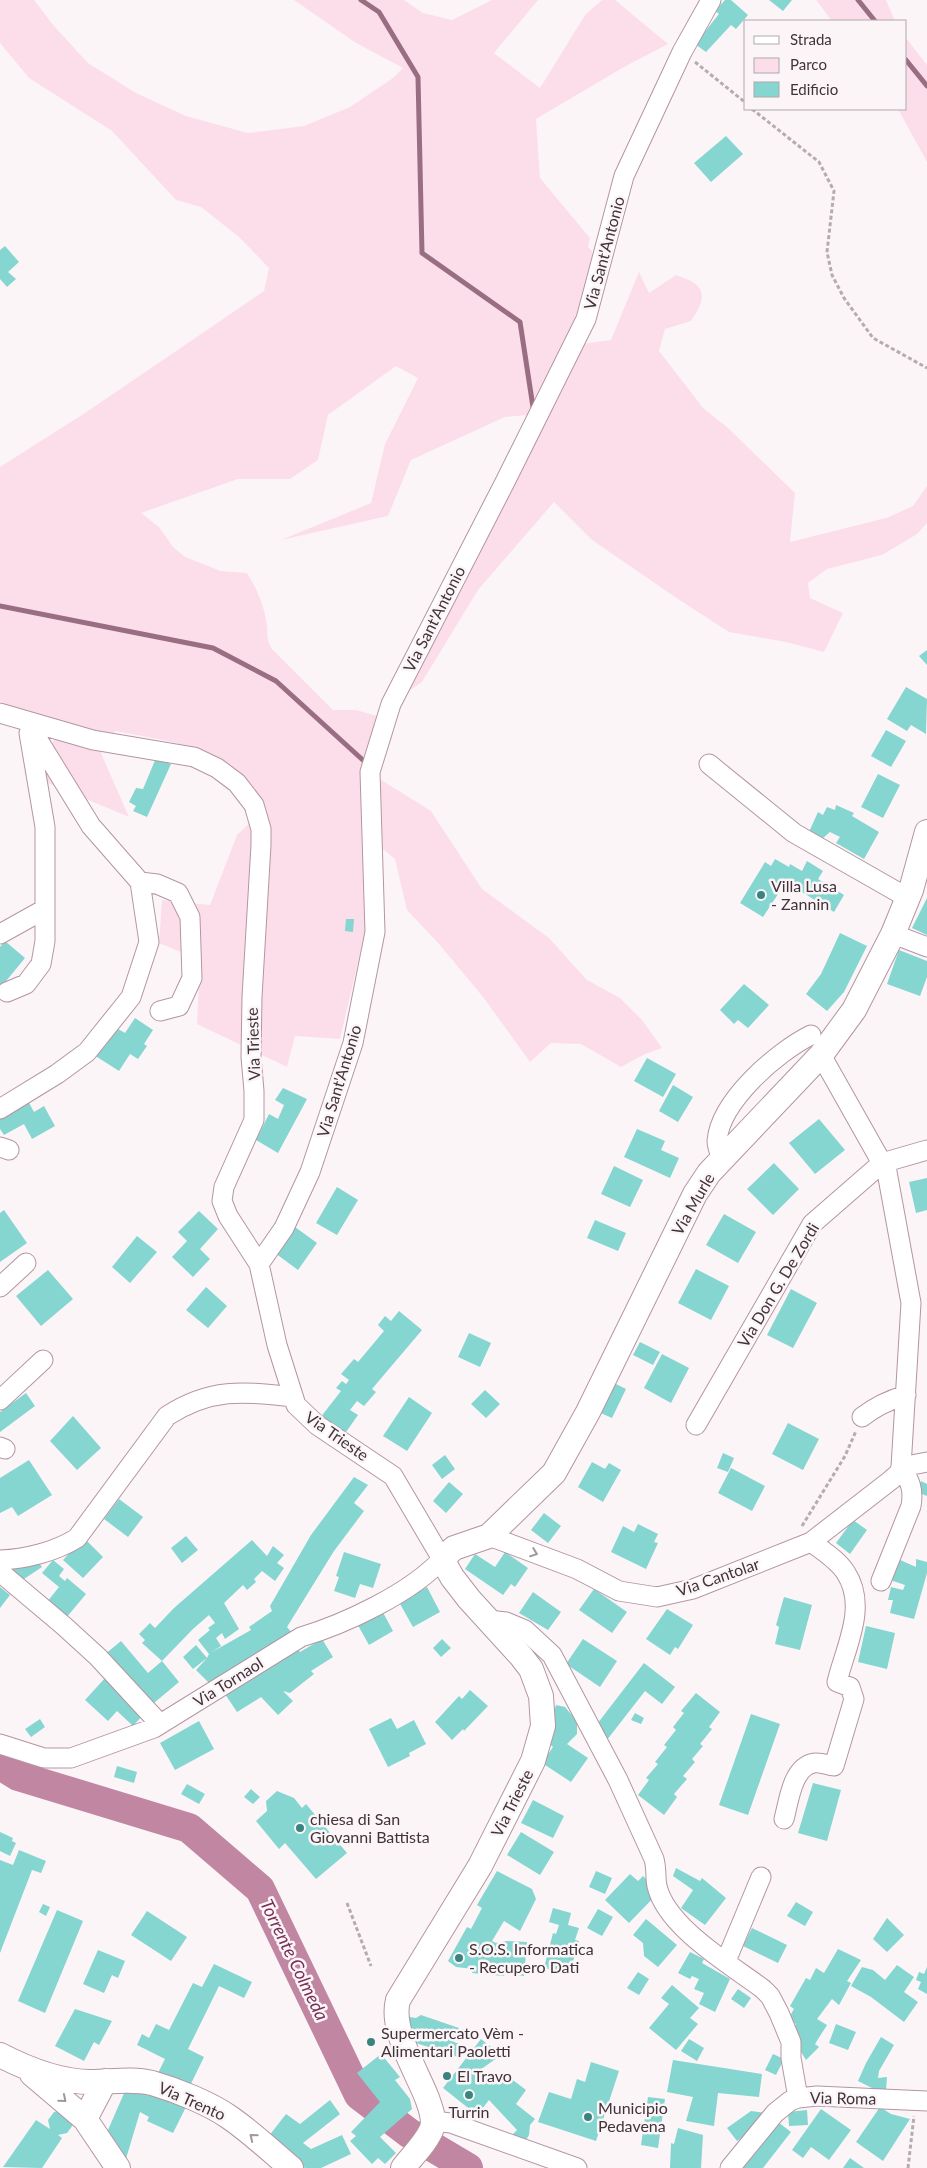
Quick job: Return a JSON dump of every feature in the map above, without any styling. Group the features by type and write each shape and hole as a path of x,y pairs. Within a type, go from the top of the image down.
{"main road":[{"name":"Via Murle","path":"442,1559 454,1548 488,1536 554,1473 588,1412 695,1194 709,1173 722,1160 816,1045 854,1010 893,934 908,898 927,832"},
{"name":"Via Trieste","path":"431,2127 429,2104 397,2024 396,2009 398,2000 480,1866 533,1761 543,1726 541,1696 531,1669 469,1599 442,1559"},
{"name":"Via Trento","path":"0,2055 25,2068 77,2081 152,2083 229,2117 291,2168"},
{"path":"25,2068 85,2119 118,2168"},
{"path":"85,2119 106,2081"},
{"path":"402,2168 431,2127"}],"street":[{"name":"Via Sant'Antonio","path":"259,1264 284,1228 310,1172 353,1043 375,932 370,772 391,704 586,319 624,176 682,52 711,0"},
{"name":"Via Trieste","path":"0,713 93,740 194,757 228,775 237,783 254,805 261,829 252,1007 251,1057 254,1120 222,1194 222,1201 228,1216 259,1264 277,1345 293,1397 300,1410 317,1425 393,1476 442,1559"},
{"path":"0,1109 57,1074 86,1052 131,997 148,942 140,882 90,826 27,722"},
{"path":"7,992 26,984 41,964 45,941 44,827 27,722"},
{"path":"709,764 794,832 908,898"},
{"path":"140,882 157,884 178,893 190,917 192,978 179,1006 160,1011"},
{"path":"0,934 45,909"},
{"path":"893,934 927,947"},
{"path":"722,1160 717,1142 720,1128 726,1113 740,1093 786,1050 816,1045 887,1172 911,1303 902,1467 911,1484 913,1493 911,1506 881,1581"},
{"name":"Via Don G. De Zordi","path":"696,1425 812,1224 882,1163 927,1150"},
{"path":"0,1286 26,1263"},
{"path":"0,1400 43,1360"},
{"path":"0,1560 44,1553 63,1547 77,1538 166,1416 186,1404 218,1394 252,1392 293,1397"},
{"path":"862,1417 882,1404 906,1395"},
{"path":"902,1467 927,1462"},
{"name":"Via Cantolar","path":"488,1536 577,1569 618,1591 657,1596 693,1589 811,1542 891,1480 899,1473 902,1467"},
{"path":"784,1819 797,1775 803,1769 816,1762 834,1766 854,1699 850,1688 837,1682 856,1612 856,1597 846,1572 836,1561 811,1542"},
{"name":"Via Tornaol","path":"0,1744 44,1758 71,1758 157,1726 301,1637 324,1630 391,1598 434,1569 442,1559"},
{"path":"0,1572 98,1657 157,1726"},
{"path":"488,1620 506,1622 525,1630 552,1655 618,1780 654,1859 658,1871 657,1885 665,1904 687,1933 764,1989 770,1996 791,2042 790,2058 798,2098"},
{"path":"726,1961 761,1877"},
{"name":"Via Roma","path":"730,2168 776,2113 798,2098 817,2096 922,2100"},
{"path":"431,2127 451,2123 576,2168"}],"path":[{"path":"682,52 744,102"},
{"path":"753,110 818,162 834,191 827,252 832,275 844,298 873,338 927,368"},
{"path":"792,1550 803,1525 845,1456 862,1417"},
{"path":"348,1903 371,1966"},
{"path":"908,2168 922,2100"}],"green space":[{"path":"0,0 34,0 54,26 88,63 136,93 186,116 248,133 304,126 350,107 393,78 403,68 356,43 294,0 404,0 423,13 452,20 492,0 538,0 494,53 540,88 585,15 602,0 615,0 668,44 624,67 536,119 540,178 590,238 588,247 592,251 592,262 571,331 528,415 505,417 411,460 388,516 281,540 371,503 385,444 418,378 396,366 328,415 318,460 290,479 238,479 141,513 159,527 173,547 185,557 221,571 247,573 262,605 266,619 268,640 272,649 333,710 356,710 381,717 366,845 365,932 340,1039 295,1036 287,1067 197,1024 200,960 159,943 162,900 210,905 237,835 260,813 235,770 212,755 196,749 115,731 101,753 129,817 24,773 61,733 0,701 0,467 85,413 264,291 269,268 239,237 201,207 176,200 112,131 29,78 0,43"},
{"path":"816,0 886,0 895,20 831,20"},
{"path":"907,39 927,65 927,162 899,110 907,110"},
{"path":"639,272 649,293 676,275 694,283 702,292 700,305 691,321 665,329 659,351 704,409 727,427 795,493 790,542 886,518 913,506 927,486 927,523 917,534 882,555 827,569 808,583 810,598 843,613 824,652 786,642 729,632 592,540 554,502 478,590 422,682 406,693 564,387 581,344 611,340"},
{"path":"375,776 431,811 482,889 549,938 587,980 620,998 643,1021 662,1048 645,1054 621,1067 581,1044 551,1043 530,1062 483,997 439,944 407,910 395,859 378,845"}],"building":[{"path":"725,0 731,0 748,15 736,29 731,25 706,52 695,44 719,14 715,11"},
{"path":"769,0 792,0 783,11"},
{"path":"726,136 743,154 711,182 694,163"},
{"path":"5,246 19,262 8,272 16,279 7,287 0,279 0,250"},
{"path":"927,650 927,665 919,656"},
{"path":"906,687 927,699 926,734 911,725 907,731 887,719"},
{"path":"886,730 906,741 891,767 871,756"},
{"path":"156,758 171,764 147,817 133,811 136,806 129,802 136,788 143,789"},
{"path":"878,774 900,785 883,818 861,807"},
{"path":"836,805 854,813 852,816 879,832 864,859 836,843 840,837 830,832 823,838 809,832 818,812 823,815 827,807 835,810"},
{"path":"775,859 789,867 790,864 802,871 807,861 823,871 818,879 844,895 834,912 786,882 763,917 740,903 765,862 771,866"},
{"path":"927,898 927,935 912,928"},
{"path":"346,919 354,919 353,932 345,931"},
{"path":"840,933 867,946 844,992 827,1011 806,994 821,974"},
{"path":"5,941 25,958 2,986 0,984 0,947"},
{"path":"899,950 927,961 927,977 920,996 887,984"},
{"path":"744,984 769,1005 748,1028 738,1020 734,1024 720,1010"},
{"path":"135,1018 153,1030 144,1044 147,1046 138,1059 130,1054 119,1071 94,1055 113,1026 125,1033"},
{"path":"647,1058 676,1074 663,1097 634,1081"},
{"path":"673,1085 693,1097 678,1122 659,1111"},
{"path":"283,1088 307,1099 278,1153 256,1140 269,1114 278,1119 284,1105 275,1100"},
{"path":"28,1101 34,1112 44,1106 55,1126 32,1139 24,1124 4,1135 0,1129 0,1117"},
{"path":"819,1119 845,1150 815,1174 789,1143"},
{"path":"637,1129 665,1141 661,1150 679,1158 670,1178 624,1157"},
{"path":"774,1163 799,1189 773,1215 747,1189"},
{"path":"614,1166 643,1180 630,1207 601,1194"},
{"path":"927,1178 927,1210 916,1213 909,1182"},
{"path":"337,1187 358,1200 337,1235 316,1223"},
{"path":"4,1210 27,1243 0,1262 0,1213"},
{"path":"199,1211 218,1229 200,1249 210,1259 193,1277 172,1257 187,1241 178,1232"},
{"path":"724,1214 756,1232 738,1263 706,1245"},
{"path":"595,1220 626,1233 618,1251 587,1238"},
{"path":"295,1227 317,1243 298,1270 275,1253"},
{"path":"137,1236 157,1252 130,1283 112,1267"},
{"path":"696,1269 729,1286 711,1320 678,1303"},
{"path":"48,1270 73,1299 41,1326 16,1296"},
{"path":"206,1287 227,1306 208,1328 186,1310"},
{"path":"791,1289 817,1303 793,1348 767,1335"},
{"path":"399,1311 422,1330 372,1389 376,1392 364,1406 357,1401 350,1410 358,1415 344,1435 320,1418 341,1391 336,1388 342,1381 346,1384 349,1380 341,1374 354,1359 358,1362 384,1331 378,1325 385,1316 391,1321"},
{"path":"469,1333 491,1343 480,1367 458,1357"},
{"path":"640,1342 660,1352 653,1365 633,1355"},
{"path":"662,1354 689,1368 671,1403 644,1388"},
{"path":"610,1381 626,1389 612,1418 596,1411"},
{"path":"485,1390 500,1404 486,1418 471,1404"},
{"path":"26,1393 35,1406 0,1432 0,1412"},
{"path":"409,1397 432,1413 407,1451 383,1436"},
{"path":"73,1416 101,1448 77,1470 50,1441"},
{"path":"788,1423 819,1439 803,1470 772,1454"},
{"path":"723,1453 734,1458 728,1472 717,1468"},
{"path":"445,1455 455,1469 442,1479 432,1465"},
{"path":"29,1460 52,1495 18,1516 12,1507 0,1513 0,1478"},
{"path":"592,1462 605,1469 609,1463 621,1470 603,1502 578,1487"},
{"path":"731,1468 765,1486 752,1511 718,1493"},
{"path":"354,1477 368,1485 354,1503 364,1511 334,1551 287,1627 294,1635 212,1686 196,1670 209,1654 198,1640 215,1623 209,1615 162,1661 142,1643 145,1640 139,1634 150,1623 155,1628 174,1608 252,1540 267,1556 273,1546 284,1555 277,1563 284,1568 275,1581 262,1571 254,1579 256,1582 247,1590 243,1585 224,1603 239,1629 225,1639 222,1633 216,1638 221,1646 212,1652 251,1630 249,1627 272,1611 270,1606 311,1535"},
{"path":"921,1481 927,1484 927,1496 917,1492"},
{"path":"449,1482 463,1494 446,1513 433,1501"},
{"path":"119,1499 143,1517 128,1537 104,1519"},
{"path":"544,1513 561,1526 548,1543 531,1530"},
{"path":"853,1520 867,1530 850,1554 836,1543"},
{"path":"638,1524 658,1534 654,1542 658,1543 646,1569 611,1552 623,1526 634,1532"},
{"path":"186,1536 198,1550 182,1563 171,1548"},
{"path":"84,1538 103,1557 83,1578 63,1560"},
{"path":"344,1552 381,1564 373,1588 360,1584 355,1598 334,1591 339,1577 336,1576"},
{"path":"505,1552 528,1568 515,1587 511,1584 503,1595 465,1569 475,1554 495,1567"},
{"path":"34,1555 42,1567 18,1583 6,1565"},
{"path":"898,1559 916,1567 916,1559 927,1562 927,1573 914,1619 890,1613 893,1600 888,1600 891,1587 903,1590 905,1585 890,1580"},
{"path":"53,1560 64,1569 59,1576 65,1581 67,1578 86,1594 66,1618 47,1602 59,1587 42,1573"},
{"path":"0,1587 10,1595 0,1608"},
{"path":"427,1587 440,1612 413,1627 399,1602"},
{"path":"594,1589 627,1612 612,1633 579,1610"},
{"path":"533,1592 561,1612 548,1630 519,1613"},
{"path":"784,1597 812,1605 800,1650 775,1644 779,1627 776,1625"},
{"path":"380,1607 393,1631 369,1645 355,1620"},
{"path":"667,1609 693,1625 678,1649 675,1647 670,1655 646,1639"},
{"path":"866,1626 895,1633 887,1669 858,1662"},
{"path":"322,1639 333,1657 311,1671 314,1674 290,1693 283,1691 293,1701 278,1715 261,1697 237,1712 223,1691 295,1645 300,1652"},
{"path":"442,1639 451,1648 441,1657 433,1648"},
{"path":"583,1639 617,1661 600,1687 566,1664"},
{"path":"121,1641 148,1673 162,1661 179,1682 148,1708 104,1655"},
{"path":"196,1645 207,1658 193,1669 183,1657"},
{"path":"644,1663 675,1687 662,1704 645,1691 603,1745 594,1728"},
{"path":"106,1677 144,1714 133,1726 117,1711 108,1721 85,1700"},
{"path":"470,1690 488,1706 464,1731 463,1729 452,1740 435,1722 459,1696 462,1699"},
{"path":"696,1693 720,1712 709,1727 712,1729 700,1744 703,1746 692,1759 695,1762 683,1776 687,1779 674,1794 677,1797 664,1815 638,1795 649,1780 646,1778 658,1764 655,1762 667,1747 664,1745 676,1730 673,1727 684,1713 681,1711"},
{"path":"556,1705 565,1707 577,1721 577,1734 567,1744 588,1758 571,1782 542,1763 553,1747 545,1740"},
{"path":"635,1713 644,1718 641,1724 631,1720"},
{"path":"751,1714 780,1724 748,1815 719,1805"},
{"path":"391,1718 397,1729 414,1720 426,1744 409,1753 410,1756 388,1767 369,1729"},
{"path":"40,1719 45,1727 31,1737 25,1729"},
{"path":"199,1721 214,1749 175,1770 160,1743"},
{"path":"117,1766 137,1772 134,1783 114,1777"},
{"path":"813,1783 841,1790 827,1841 798,1833"},
{"path":"187,1784 205,1794 199,1804 181,1794"},
{"path":"251,1789 260,1797 253,1804 244,1797"},
{"name":"chiesa di San Giovanni Battista","path":"277,1791 294,1798 302,1808 306,1804 347,1853 316,1879 285,1843 279,1849 256,1821 267,1811 266,1801"},
{"path":"533,1800 564,1816 553,1838 521,1823"},
{"path":"0,1832 13,1838 12,1841 16,1843 10,1856 0,1851"},
{"path":"521,1832 554,1852 540,1875 507,1855"},
{"path":"19,1850 46,1861 41,1873 32,1870 0,1953 0,1860 13,1865"},
{"path":"676,1868 700,1881 702,1878 726,1898 705,1925 681,1908 693,1890 673,1876"},
{"path":"497,1871 532,1889 536,1899 520,1931 504,1921 492,1941 496,1943 507,1941 527,1942 524,1976 505,1973 504,1976 472,1973 473,1969 456,1967 448,1961 467,1927 471,1929 482,1908 477,1905"},
{"path":"596,1871 612,1878 605,1894 589,1887"},
{"path":"630,1874 638,1881 643,1876 659,1892 629,1923 605,1900"},
{"path":"796,1902 813,1912 805,1926 787,1916"},
{"path":"43,1904 50,1907 46,1916 39,1912"},
{"path":"553,1908 571,1913 568,1925 579,1928 575,1940 579,1941 569,1975 544,1968 553,1933 556,1934 559,1925 549,1922"},
{"path":"598,1909 613,1917 602,1936 587,1928"},
{"path":"57,1910 83,1921 45,2013 18,2001"},
{"path":"147,1911 187,1937 171,1961 131,1935"},
{"path":"887,1918 904,1935 887,1952 873,1939"},
{"path":"646,1919 677,1945 658,1967 644,1956 643,1943 633,1935"},
{"path":"752,1928 787,1945 778,1963 743,1946"},
{"path":"838,1949 861,1960 847,1981 851,1983 839,2005 832,1999 817,2019 827,2025 815,2044 819,2047 806,2060 789,2032 796,2024 788,2019 794,2009 790,2006 806,1978 810,1980 816,1968 824,1973"},
{"path":"98,1950 125,1961 118,1978 112,1975 104,1993 83,1984"},
{"path":"690,1952 704,1959 702,1963 730,1979 715,2012 699,2004 704,1993 694,1989 699,1979 692,1976 690,1979 678,1973"},
{"path":"214,1964 252,1982 244,1998 219,1986 188,2049 204,2057 187,2092 156,2077 165,2059 137,2045 142,2034 149,2038 156,2024 169,2030 193,1983 202,1987"},
{"path":"897,1965 914,1977 904,1992 918,2002 904,2022 871,1997 851,1986 862,1967 873,1970 885,1980"},
{"path":"927,1967 927,1994 918,1989 921,1982 916,1980 919,1972 924,1974"},
{"path":"638,1972 649,1979 639,1995 627,1988"},
{"path":"672,1985 699,2008 690,2018 698,2024 676,2050 649,2028 669,2004 661,1998"},
{"path":"738,1989 751,1998 744,2008 731,1999"},
{"path":"75,2009 112,2021 99,2045 94,2042 84,2061 55,2046"},
{"path":"421,2015 459,2028 454,2042 462,2045 458,2057 407,2040 404,2033 410,2017 416,2018"},
{"path":"836,2024 856,2032 848,2050 829,2043"},
{"path":"881,2037 894,2045 879,2071 878,2078 887,2077 886,2091 871,2091 872,2088 858,2081"},
{"path":"481,2039 501,2055 480,2070 475,2076 480,2080 483,2075 489,2080 494,2075 500,2080 505,2074 526,2090 516,2104 535,2119 530,2125 529,2135 526,2140 512,2135 517,2130 489,2100 477,2115 443,2088"},
{"path":"689,2039 704,2048 697,2061 681,2051"},
{"path":"381,2054 400,2077 395,2080 410,2099 412,2109 380,2137 396,2153 385,2164 378,2158 372,2164 350,2141 356,2136 351,2132 380,2102 357,2073"},
{"path":"773,2054 784,2059 776,2075 765,2070"},
{"path":"673,2060 762,2074 759,2097 718,2093 714,2126 686,2121 693,2097 667,2092"},
{"path":"591,2062 619,2071 596,2141 538,2122 549,2092 571,2099 577,2079 585,2082"},
{"path":"128,2084 188,2103 173,2133 147,2121 149,2117 140,2112 125,2162 105,2137"},
{"path":"648,2097 665,2099 658,2148 641,2145"},
{"path":"330,2100 340,2114 303,2143 311,2149 342,2135 351,2154 321,2168 305,2168 265,2141 286,2114 300,2124"},
{"path":"880,2107 891,2114 910,2119 883,2161 856,2142"},
{"path":"821,2109 851,2130 829,2160 811,2147 803,2158 792,2150"},
{"path":"63,2110 71,2115 73,2125 67,2133 58,2135 62,2138 42,2168 3,2167 36,2120 50,2129 48,2120 54,2112"},
{"path":"807,2110 808,2125 789,2126 788,2112"},
{"path":"751,2111 765,2113 753,2130 737,2141 727,2128"},
{"path":"774,2119 791,2132 763,2168 736,2168"},
{"path":"678,2128 703,2135 701,2168 670,2168 671,2143 674,2144"},
{"path":"850,2158 864,2168 843,2168"}],"waterway":[{"path":"361,0 379,12 418,77 422,253 520,322 533,407"},
{"path":"858,0 874,20"},
{"path":"907,61 927,86"},
{"path":"0,606 213,648 276,681 365,762"},
{"name":"Torrente Colmeda","path":"0,1765 18,1776 189,1828 260,1889 359,2095 409,2133 468,2168"}],"place":[{"name":"Villa Lusa - Zannin","path":"761,895"},
{"name":"chiesa di San Giovanni Battista","path":"300,1828"},
{"name":"S.O.S. Informatica - Recupero Dati","path":"459,1958"},
{"name":"Supermercato Vèm - Alimentari Paoletti","path":"371,2042"},
{"name":"El Travo","path":"447,2076"},
{"name":"Turrin","path":"469,2095"},
{"name":"Municipio Pedavena","path":"588,2117"}]}
